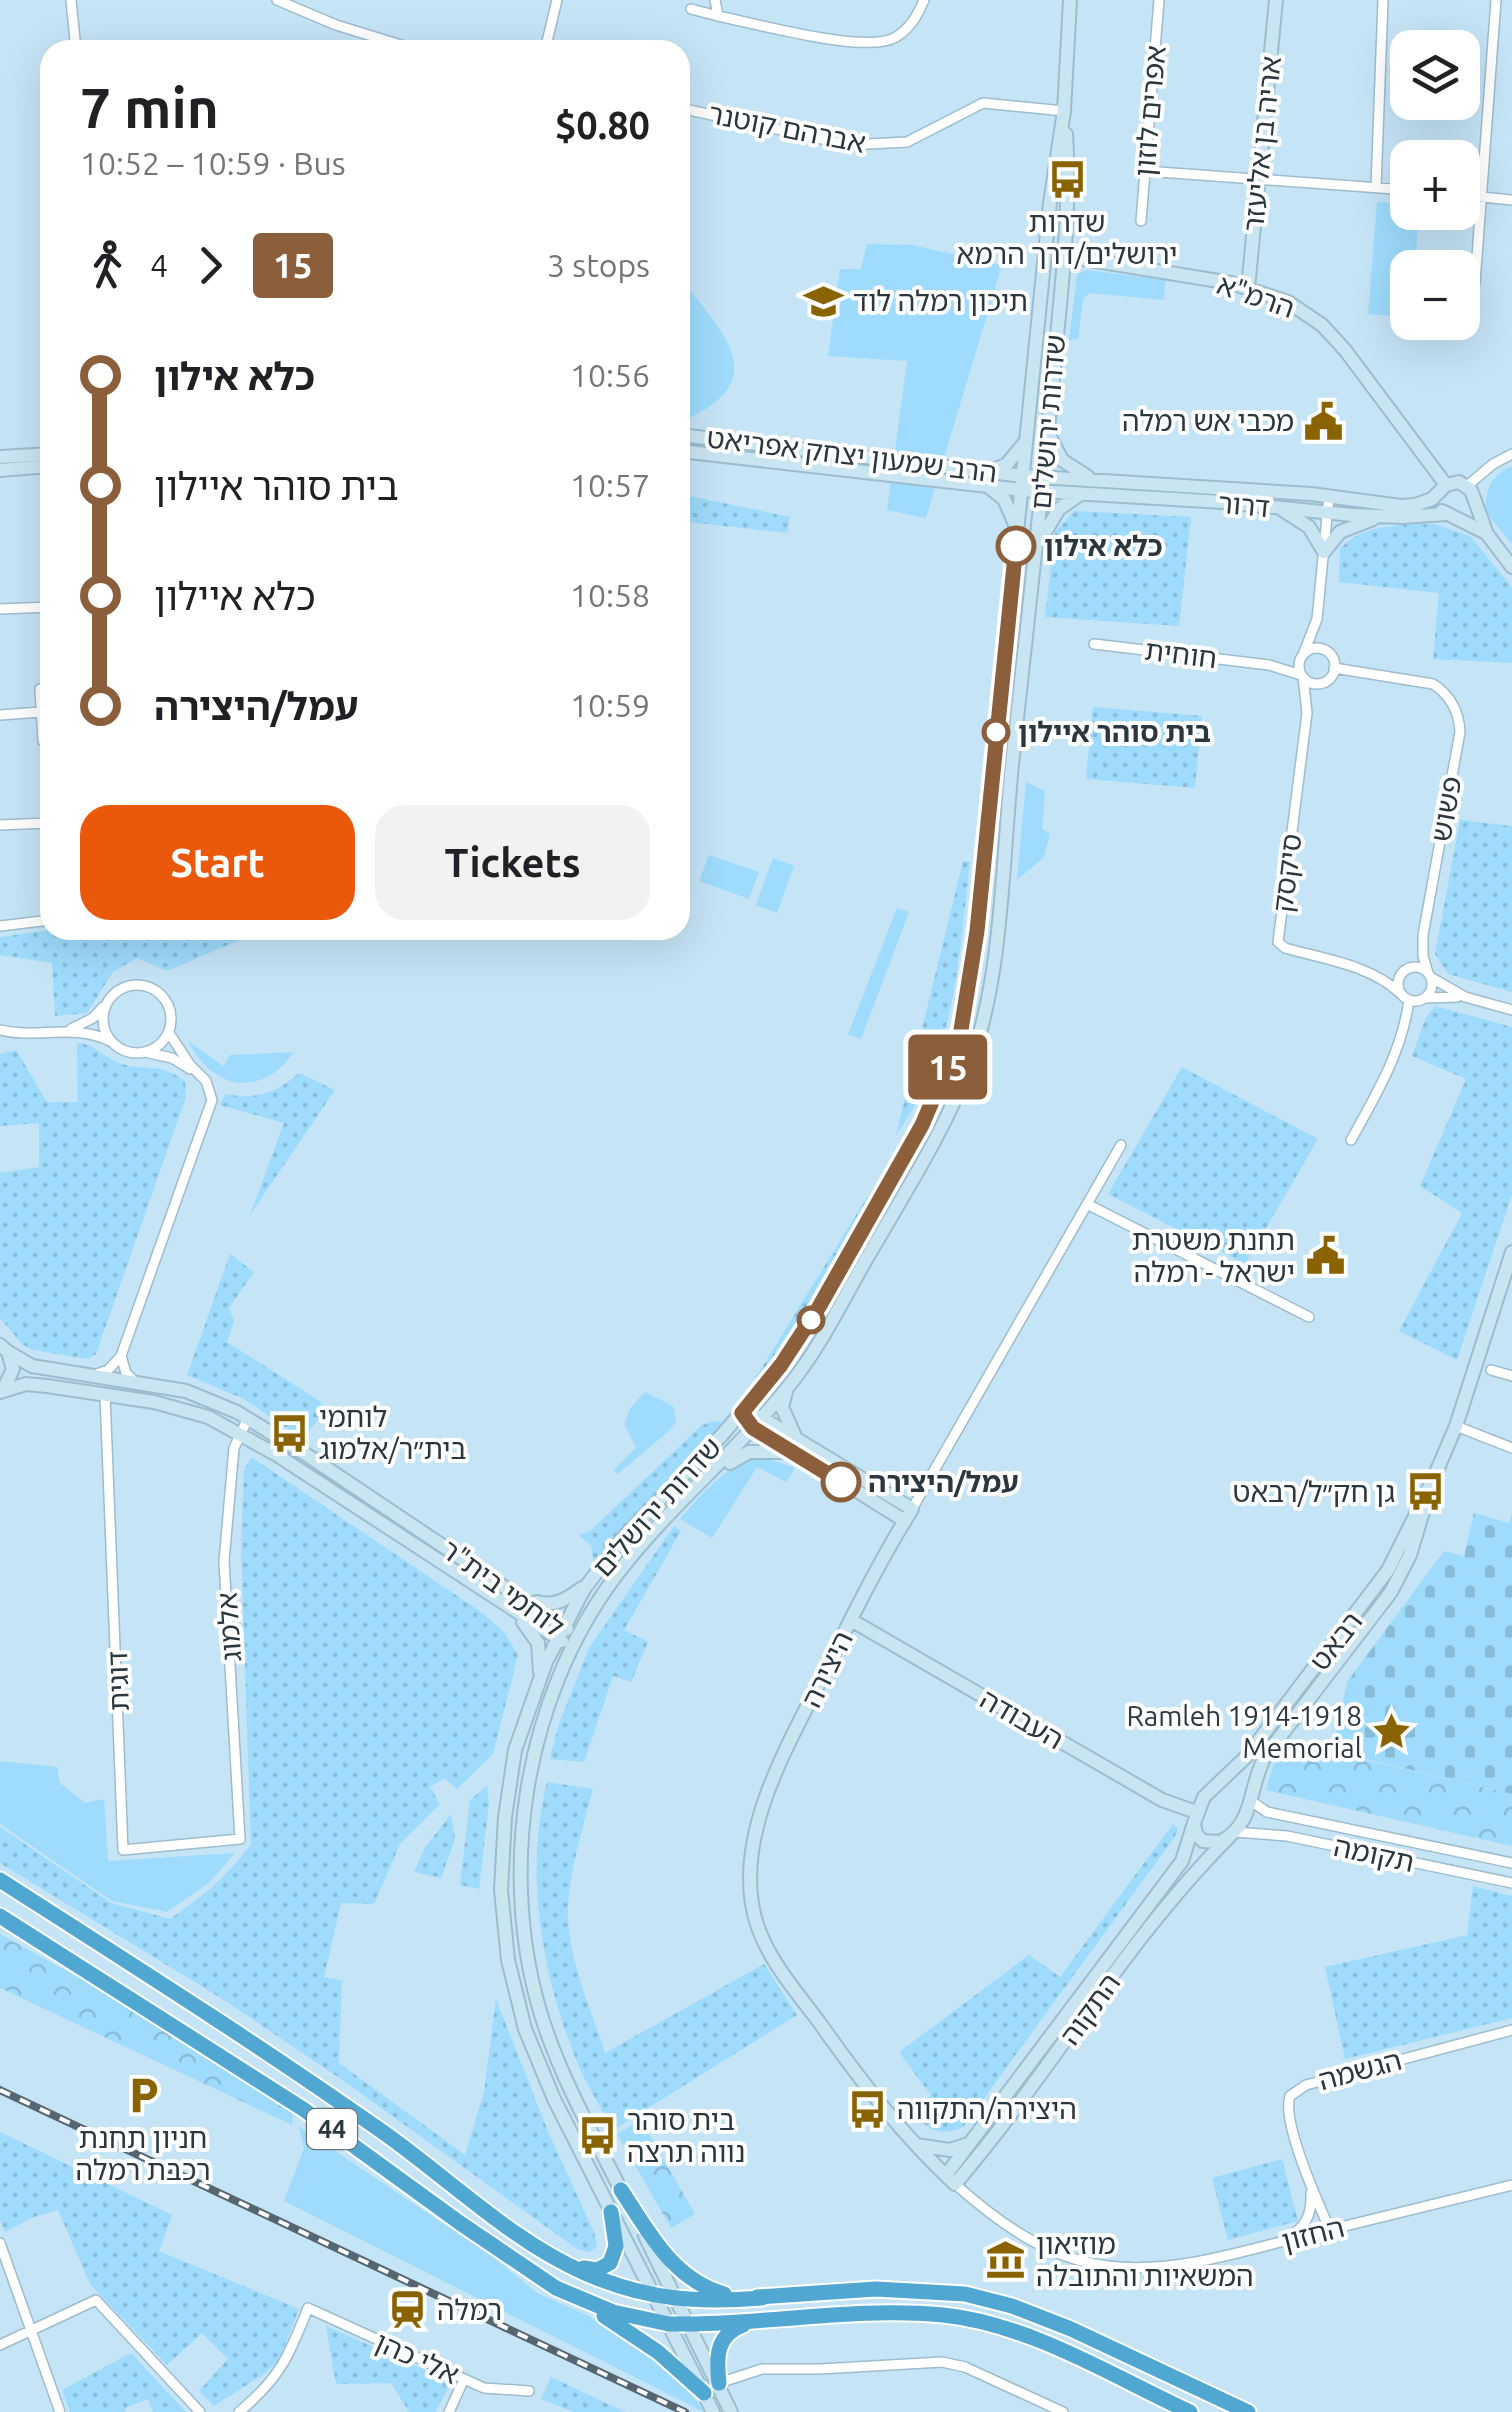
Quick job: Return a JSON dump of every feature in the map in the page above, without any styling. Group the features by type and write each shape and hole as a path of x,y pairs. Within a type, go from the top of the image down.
{"highway":[{"name":"44","path":"0,1880 318,2086 422,2159 484,2210 565,2263 606,2282 677,2300 876,2289 965,2294 1054,2322 1248,2412"},
{"name":"44","path":"0,1916 303,2109 561,2291 614,2312 669,2324 877,2313 961,2318 1046,2344 1190,2412"},
{"path":"621,2190 667,2257 693,2282 723,2294 762,2298"},
{"path":"565,2263 596,2270 610,2263 616,2246 611,2212"},
{"path":"561,2291 640,2340 704,2393"},
{"path":"719,2383 717,2356 730,2330 772,2320"}],"street":[{"path":"71,0 75,40"},
{"path":"277,0 385,40"},
{"path":"547,40 557,0"},
{"path":"715,0 718,16"},
{"path":"692,9 843,41 874,43 895,39 915,20 924,0"},
{"name":"שדרות ירושלים","path":"713,2412 536,2057 508,1960 501,1890 505,1817 515,1750 534,1696 556,1640 588,1583 781,1365 819,1307 922,1125 960,1036 977,931 1045,253 1064,111 1070,0"},
{"name":"אפרים לוזון","path":"1141,221 1159,0"},
{"name":"אריה בן אליעזר","path":"1248,288 1276,0"},
{"path":"1376,186 1383,0"},
{"path":"1478,250 1496,0"},
{"name":"אברהם קוטנר","path":"690,110 849,145 907,142 983,104 1064,111"},
{"name":"שדרות ירושלים","path":"731,2412 553,2050 534,1989 523,1924 522,1855 534,1754 564,1669 616,1575 758,1423 826,1332 939,1134 978,1042 993,961 1048,432 1069,187 1064,111"},
{"path":"1145,171 1390,188"},
{"path":"1482,197 1512,200"},
{"name":"הרמ\"א","path":"1045,253 1172,272 1248,288 1288,302 1322,325 1346,350 1443,490"},
{"path":"1048,432 1062,460 1095,479"},
{"name":"הרב שמעון יצחק אפריאט","path":"690,435 984,479"},
{"path":"1017,531 1004,498 984,479 1006,465 1028,439"},
{"name":"הרב שמעון יצחק אפריאט","path":"690,451 1042,484"},
{"path":"1467,486 1492,464 1512,454"},
{"path":"0,457 40,455"},
{"path":"0,470 40,467"},
{"name":"דרור","path":"1042,484 1095,479 1328,496 1401,506 1415,506 1443,490"},
{"path":"1487,534 1449,516 1439,506 1443,490 1459,482 1467,486 1487,534 1512,566"},
{"name":"דרור","path":"1042,484 1085,493 1380,516 1449,516"},
{"path":"1036,551 1059,509 1085,493"},
{"path":"1317,619 1301,658 1302,676 1313,684 1325,682 1334,668 1320,639 1317,619 1328,496"},
{"path":"1449,516 1464,516 1474,502"},
{"path":"1275,507 1309,526 1324,552"},
{"path":"1324,552 1340,532 1380,516"},
{"path":"0,609 40,607"},
{"name":"חוחית","path":"1094,644 1269,664 1302,676"},
{"path":"1301,658 1318,648 1328,652"},
{"name":"חוחית","path":"1269,664 1301,658"},
{"name":"פשוש","path":"1334,668 1420,681 1440,689 1457,712 1460,732 1424,935 1423,956 1429,975"},
{"name":"סיקסק","path":"1302,676 1307,713"},
{"name":"סיקסק","path":"1325,682 1307,713 1278,942 1285,948 1366,970 1400,993"},
{"path":"0,715 40,712"},
{"path":"0,826 40,823"},
{"path":"0,926 40,921"},
{"name":"פשוש","path":"1404,971 1424,935"},
{"path":"1465,997 1409,1000 1400,993 1398,982 1404,971 1414,967 1465,997 1512,1010"},
{"name":"סיקסק","path":"1366,970 1404,971"},
{"path":"1425,998 1431,991 1429,975"},
{"path":"0,1041 69,1030 95,1034 134,1054 146,1052 160,1045 169,1033 170,1008 154,988 139,984 122,988 93,1018 69,1030"},
{"path":"1351,1140 1390,1070 1406,1023 1409,1000"},
{"path":"106,1003 104,1028 112,1042"},
{"path":"0,1030 25,1034"},
{"path":"92,1376 108,1370 121,1356 208,1113 210,1090 169,1033"},
{"path":"146,1052 172,1058 198,1074"},
{"name":"היצירה","path":"951,2180 872,2095 775,1962 752,1906 752,1860 763,1807 851,1620 1121,1145"},
{"path":"1087,1204 1309,1317"},
{"name":"רבאט","path":"1217,1784 1247,1756 1388,1570 1456,1426 1510,1260"},
{"path":"0,1392 7,1386 13,1369 3,1346"},
{"name":"לוחמי בית\"ר","path":"3,1346 32,1366 186,1391 248,1418 522,1596 564,1625 576,1644"},
{"path":"121,1356 126,1373 135,1382"},
{"path":"1492,1370 1512,1376"},
{"name":"לוחמי בית\"ר","path":"0,1392 26,1384 182,1407 239,1433 556,1640 576,1644"},
{"path":"788,1386 782,1407 796,1447"},
{"name":"דוגית","path":"105,1395 124,1850 240,1839"},
{"path":"742,1413 908,1514"},
{"name":"אלמוג","path":"240,1839 224,1561 232,1462 239,1433 248,1418"},
{"path":"1456,1426 1512,1448"},
{"path":"708,1477 749,1452 796,1447"},
{"name":"רבאט","path":"1251,1800 1254,1779 1266,1755 1401,1576 1432,1482"},
{"path":"522,1596 550,1604 568,1598 588,1583"},
{"path":"511,1609 538,1643 540,1674 534,1696"},
{"name":"העבודה","path":"851,1620 1195,1818"},
{"path":"1229,1780 1242,1782 1251,1800 1247,1815 1232,1835 1213,1843 1196,1834 1195,1818 1206,1794 1217,1784 1229,1780"},
{"name":"תקומה","path":"1251,1800 1266,1812 1512,1863"},
{"name":"התקוה","path":"951,2180 974,2140 1182,1861 1195,1818"},
{"name":"תקומה","path":"1232,1835 1270,1833 1512,1884"},
{"name":"התקוה","path":"951,2180 1007,2122 1174,1895 1232,1835"},
{"name":"הגשמה","path":"1330,2230 1310,2185 1288,2112 1287,2104 1295,2091 1512,2030"},
{"path":"916,2145 950,2150 974,2140"},
{"name":"החזון","path":"951,2180 991,2214 1031,2240 1054,2252 1108,2266 1201,2261 1512,2186"},
{"path":"1282,2242 1308,2218 1310,2185"},
{"path":"0,2243 60,2412"},
{"path":"0,2346 96,2300 200,2412"},
{"name":"אלי כהן","path":"239,2412 286,2365 308,2308 484,2388 529,2391"},
{"path":"719,2383 762,2369 820,2370 942,2362 965,2367 1063,2412"},
{"path":"448,2412 464,2379"}],"green space":[{"path":"1377,202 1390,203 1390,230 1418,230 1416,250 1390,250 1390,316 1368,314"},
{"path":"867,244 912,245 1002,265 926,518 887,510 907,361 828,356 840,269 861,269"},
{"path":"1086,270 1165,280 1164,300 1090,293 1083,299 1078,339 1069,340 1077,275"},
{"path":"690,290 712,318 732,356 734,373 727,390 710,406 690,417"},
{"path":"1512,466 1512,544 1485,511 1491,484"},
{"path":"690,496 790,517 787,533 690,522"},
{"path":"1074,511 1191,517 1179,626 1045,617 1055,532"},
{"path":"1434,524 1470,536 1512,587 1512,663 1433,659 1439,593 1339,582 1340,549 1360,534 1384,527"},
{"path":"1093,707 1202,716 1195,788 1086,779"},
{"path":"1026,782 1045,791 1042,829 1050,833 1044,857 1017,880"},
{"path":"1460,820 1512,826 1512,992 1448,974 1435,954"},
{"path":"709,855 759,872 749,899 699,881"},
{"path":"773,858 794,866 777,913 756,905"},
{"path":"963,861 970,862 957,970 943,1038 932,1071 896,1135"},
{"path":"897,908 909,912 861,1039 848,1034"},
{"path":"40,932 40,940 240,940 167,971 137,958 113,972 87,1013 55,1016 52,963 0,955 0,937"},
{"path":"1435,1006 1512,1027 1512,1195 1457,1360 1399,1331 1462,1213 1420,1186 1466,1079 1412,1056 1426,1017"},
{"path":"188,1041 223,1066 230,1055 294,1052 266,1077 237,1083 210,1070"},
{"path":"77,1043 122,1064 176,1075 185,1081 186,1097 96,1354 88,1359 32,1350 0,1318 0,1173 39,1167 39,1123 0,1126 0,1054 16,1050 47,1102 78,1102"},
{"path":"1182,1067 1318,1139 1245,1264 1108,1194"},
{"path":"299,1073 335,1090 250,1215 284,1123 220,1105 225,1094 265,1093"},
{"path":"874,1186 805,1316 755,1388 756,1377"},
{"path":"230,1254 254,1272 229,1308 234,1321 227,1342 321,1402 319,1418 303,1439 244,1399 187,1375"},
{"path":"645,1392 673,1406 676,1421 618,1474 613,1470 636,1448 624,1424 631,1407"},
{"path":"712,1421 724,1422 594,1563 591,1545 578,1535 590,1531 701,1426"},
{"path":"251,1457 481,1612 504,1632 518,1655 493,1754 457,1789 444,1778 430,1787 440,1804 400,1844 374,1904 341,1903 324,1977 342,1980 339,2063 465,2155 484,2092 496,1999 549,2134 594,2232 597,2247 589,2252 577,2249 224,2000 0,1863 0,1827 111,1903 170,1919 214,1885 251,1844 241,1547 244,1470"},
{"path":"762,1457 795,1468 786,1482 757,1467 712,1538 680,1519 726,1473"},
{"path":"1474,1513 1509,1523 1512,1515 1512,1794 1332,1751 1347,1682 1444,1551 1464,1556"},
{"path":"674,1526 681,1531 624,1630 648,1642 631,1682 613,1676 584,1762 550,1759 558,1726 589,1648"},
{"path":"1292,1743 1512,1794 1512,1846 1266,1790 1273,1766"},
{"path":"0,1761 57,1767 60,1783 85,1803 104,1799 108,1861 235,1853 210,1882 167,1912 112,1901 0,1824"},
{"path":"547,1782 593,1789 577,1849 568,1911 571,1946 605,2053 764,1964 797,2015 613,2130 577,2062 546,1959 540,1924 537,1852"},
{"path":"487,1786 489,1802 479,1889 460,1885 470,1800"},
{"path":"451,1814 455,1839 441,1878 414,1872 424,1849"},
{"path":"1173,1824 1178,1830 1174,1838 963,2127 940,2131 922,2122 912,2109 931,2095 899,2052 1029,1955 1060,1977"},
{"path":"1473,1886 1512,1896 1512,2018 1345,2059 1325,1967 1467,1935"},
{"path":"0,1934 110,1995 293,2112 292,2125 0,1988"},
{"path":"641,2120 695,2214 671,2228 617,2134"},
{"path":"299,2127 493,2257 537,2293 589,2316 652,2359 684,2383 704,2412 284,2201 304,2148"},
{"path":"0,2132 172,2215 159,2251 299,2309 279,2360 214,2406 199,2391 228,2359 202,2333 167,2365 90,2284 58,2210 5,2232 0,2220"},
{"path":"1282,2159 1298,2221 1228,2240 1212,2178"},
{"path":"326,2326 445,2379 449,2387 435,2412 409,2412 391,2383 336,2384"},
{"path":"131,2353 186,2412 153,2412 148,2399 125,2408 126,2412 70,2412 62,2390"},
{"path":"551,2377 625,2412 574,2412 541,2399"}],"railway":[{"path":"0,2090 685,2412"}],"bus line":[{"name":"15","path":"841,1482 753,1428 742,1413 781,1365 819,1307 922,1125 960,1036 977,931 1016,546"}],"place":[{"name":"שדרות ירושלים/דרך הרמא","path":"1067,180"},
{"name":"תיכון רמלה לוד","path":"823,301"},
{"name":"מכבי אש רמלה","path":"1324,421"},
{"name":"כלא אילון","path":"1016,546"},
{"name":"בית סוהר איילון","path":"996,732"},
{"name":"תחנת משטרת ישראל - רמלה","path":"1325,1256"},
{"name":"לוחמי בית״ר/אלמוג","path":"289,1433"},
{"name":"עמל/היצירה","path":"841,1482"},
{"name":"גן חק״ל/רבאט","path":"1425,1492"},
{"name":"Ramleh 1914-1918 Memorial","path":"1392,1732"},
{"name":"חניון תחנת רכבת רמלה","path":"143,2095"},
{"name":"היצירה/התקווה","path":"867,2109"},
{"name":"בית סוהר נווה תרצה","path":"597,2136"},
{"name":"מוזיאון המשאיות והתובלה","path":"1006,2260"},
{"name":"רמלה","path":"407,2310"}]}
